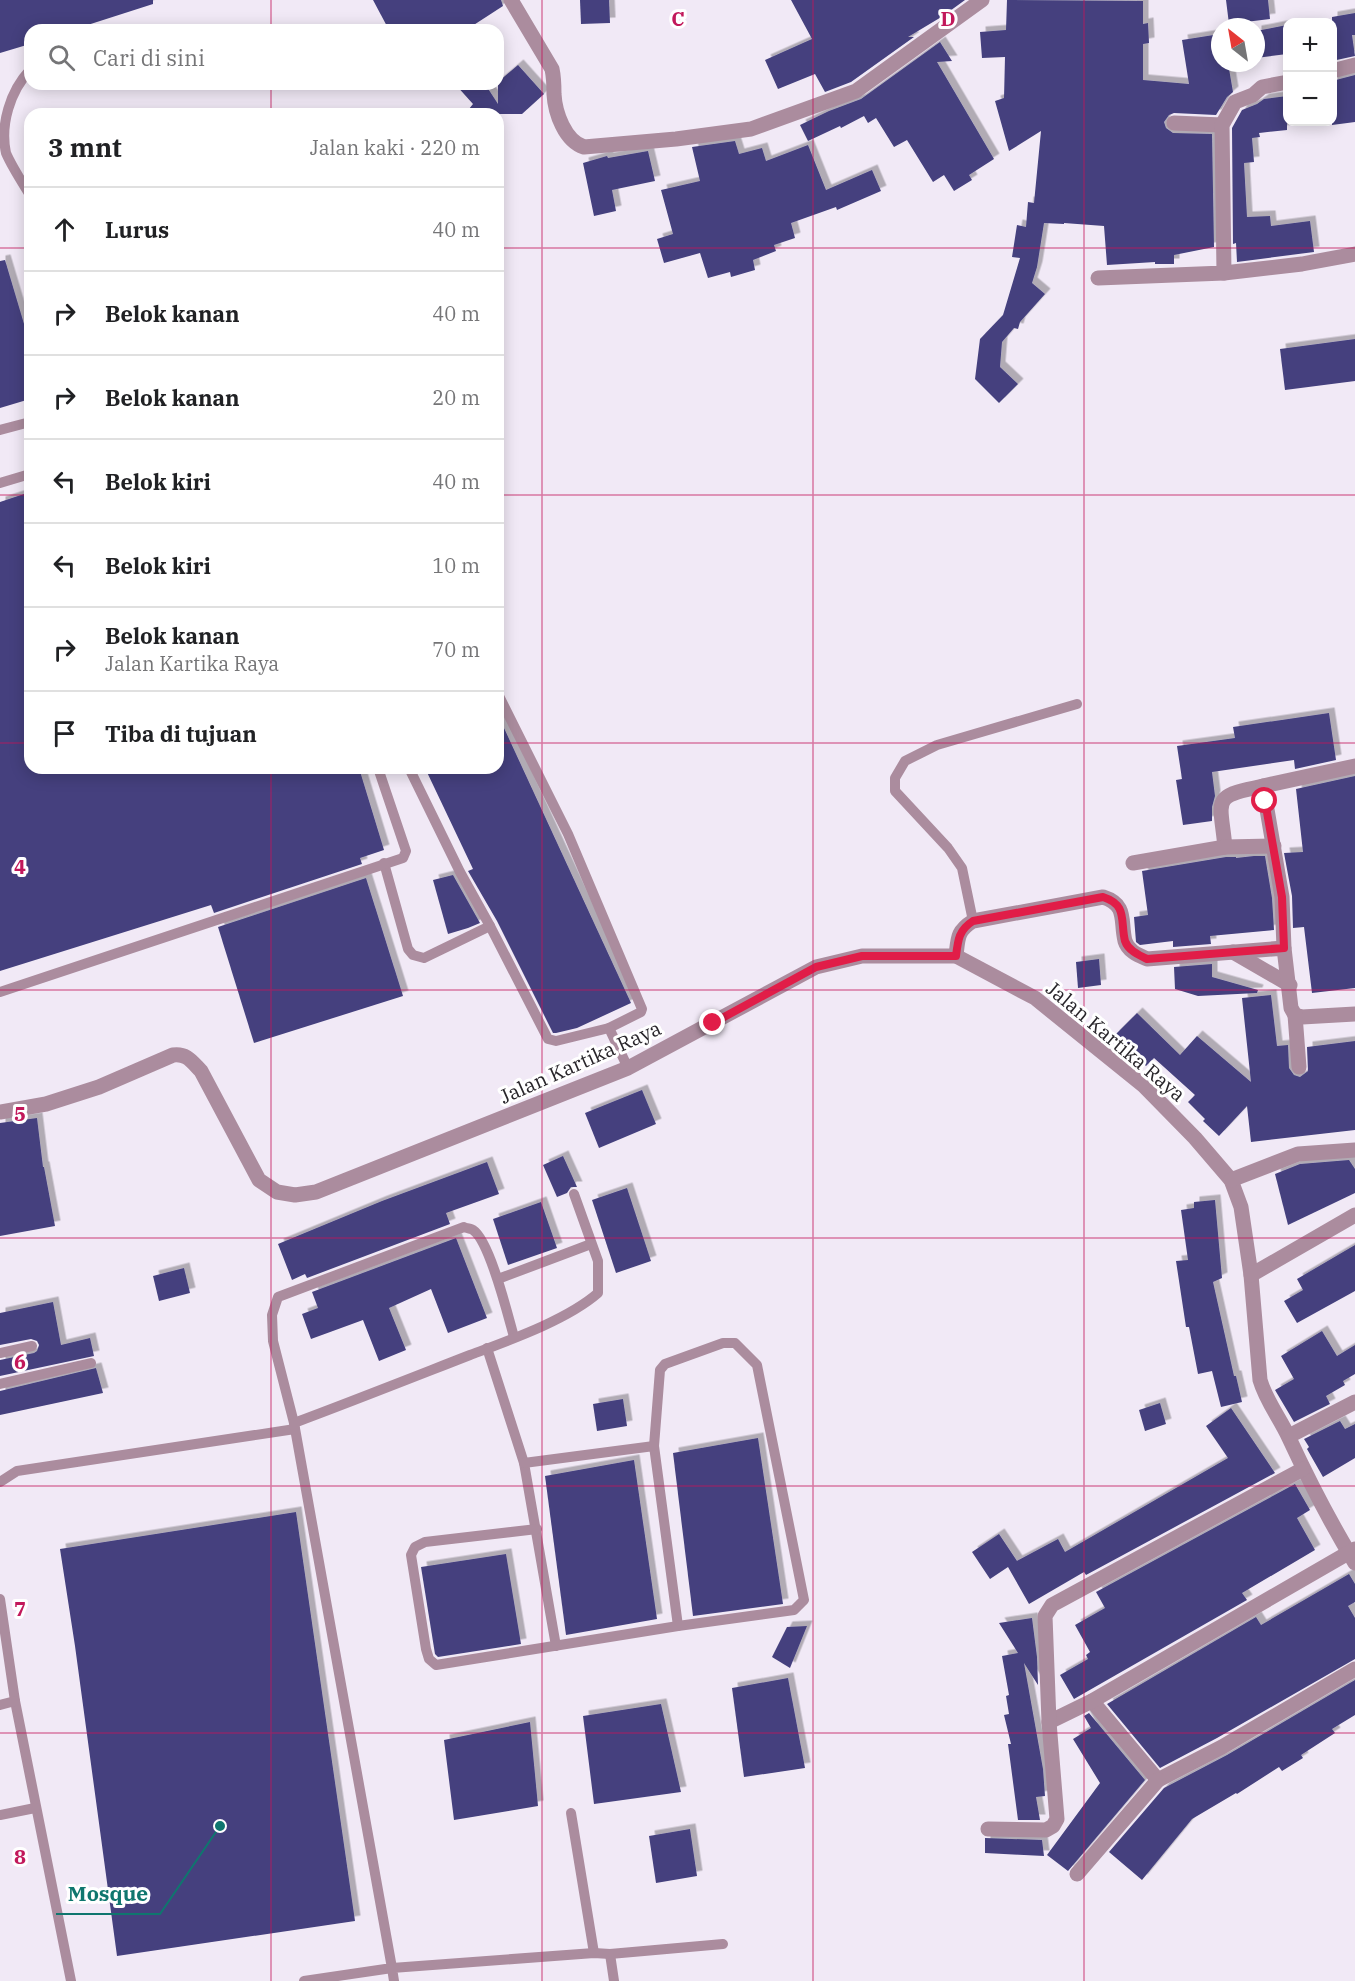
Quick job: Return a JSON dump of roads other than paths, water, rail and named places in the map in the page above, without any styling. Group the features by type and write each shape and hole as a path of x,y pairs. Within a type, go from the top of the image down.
{"street":[{"path":"512,0 552,69 554,96 562,123 575,144 584,147 676,139 751,129 856,91 982,0"},
{"path":"1337,70 1355,65"},
{"path":"1224,273 1222,125 1235,102 1253,95 1262,87 1283,83"},
{"path":"1174,123 1222,125"},
{"path":"1098,278 1224,273 1302,264 1355,254"},
{"path":"1225,847 1221,807 1228,795 1355,766"},
{"path":"1263,786 1282,897 1284,948 1291,1008 1295,1015 1299,1067"},
{"path":"1133,862 1225,847 1274,846"},
{"path":"956,956 958,937 963,928 973,921 1103,897 1115,902 1123,916 1126,942 1134,952 1147,959 1284,948"},
{"path":"1233,952 1290,985"},
{"name":"Jalan Kartika Raya","path":"0,1112 46,1104 99,1087 180,1054 188,1057 201,1071 259,1180 278,1192 296,1195 316,1192 628,1068 816,967 862,956 956,956 1035,998 1144,1086 1195,1138 1231,1180 1241,1207 1251,1275 1260,1380 1264,1393 1303,1469 1353,1555"},
{"path":"1295,1015 1302,1017 1355,1014"},
{"path":"1231,1180 1298,1154 1355,1150"},
{"path":"1251,1275 1355,1215"},
{"path":"1288,1436 1355,1401"},
{"path":"988,1829 1046,1830 1053,1826 1057,1819 1049,1722 1045,1616 1052,1605 1303,1469"},
{"path":"1049,1722 1092,1701 1353,1555"},
{"path":"1077,1874 1158,1780 1222,1747 1355,1669"},
{"path":"1092,1701 1158,1780"}],"lane":[{"path":"24,79 9,100 1,128 5,152 24,185"},
{"path":"0,430 24,424"},
{"path":"0,483 24,476"},
{"path":"973,921 962,868 948,848 895,791 895,778 905,761 937,744 1077,704"},
{"path":"412,774 460,872 548,1040 556,1041 609,1028 641,1012 642,1009 568,834 504,706"},
{"path":"0,992 403,858 406,851 380,774"},
{"path":"384,863 408,949 413,955 424,958 490,926"},
{"path":"609,1028 628,1068"},
{"path":"0,1482 17,1471 295,1426 571,1312 586,1304 598,1293 598,1261 574,1194"},
{"path":"394,1981 295,1426 273,1341 272,1315 278,1297 464,1227 473,1230 482,1240 498,1279 514,1337"},
{"path":"498,1279 591,1244"},
{"path":"537,1529 425,1542 415,1546 411,1555 426,1649 429,1659 436,1665 678,1626 794,1610 804,1600 757,1365 735,1343 723,1342 665,1364 660,1370 654,1446 678,1626"},
{"path":"0,1353 32,1346"},
{"path":"488,1348 524,1463 556,1646"},
{"path":"0,1384 91,1363"},
{"path":"524,1463 654,1446"},
{"path":"0,1599 15,1701 70,1981"},
{"path":"0,1705 15,1701"},
{"path":"0,1815 35,1808"},
{"path":"571,1813 594,1953"},
{"path":"304,1981 392,1968 594,1953 610,1954 723,1944"},
{"path":"610,1954 614,1981"}],"place":[{"name":"Mosque","path":"220,1826"}]}
